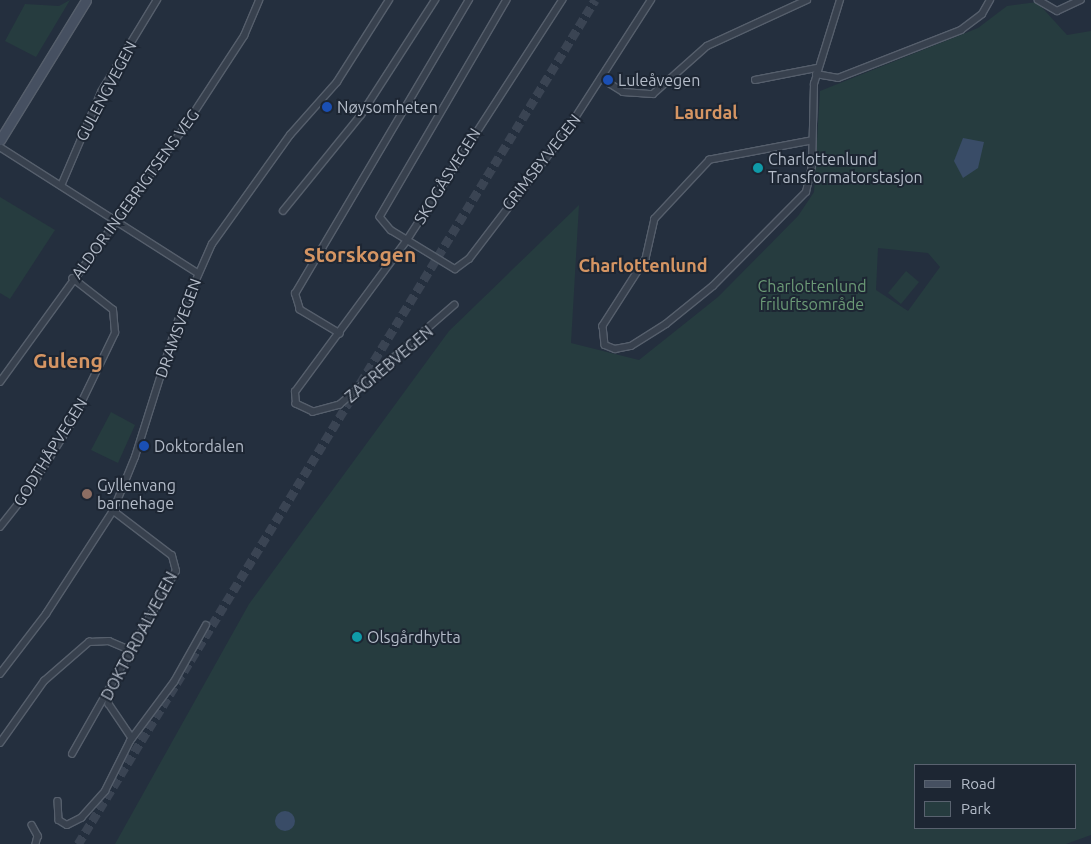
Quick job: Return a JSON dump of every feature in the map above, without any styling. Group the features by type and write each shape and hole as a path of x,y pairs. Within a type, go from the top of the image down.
{"street":[{"path":"0,140 86,0"},
{"name":"GULENGVEGEN","path":"61,186 101,92 157,0"},
{"name":"ALDOR INGEBRIGTSENS VEG","path":"0,382 114,220 184,128 244,36 259,0"},
{"name":"DRAMSVEGEN","path":"0,674 46,614 113,511 198,273 219,232 290,135 337,82 389,0"},
{"path":"283,211 361,115 435,0"},
{"path":"340,334 305,314 295,294 469,0"},
{"path":"407,240 382,223 381,214 507,0"},
{"name":"SKOGÅSVEGEN","path":"293,398 407,240 562,0"},
{"name":"GRIMSBYVEGEN","path":"407,240 449,267 462,267 566,132 651,0"},
{"path":"601,78 624,92 653,94 706,46 807,0"},
{"path":"812,141 713,157 655,219 643,265 603,326 601,337 608,347 631,346 666,324 713,286 792,208 809,186 817,71 840,0"},
{"path":"755,80 817,71 838,78 961,30 982,14 990,0"},
{"path":"1038,0 1057,11 1081,0"},
{"path":"0,146 167,256 198,273"},
{"name":"GODTHÅPVEGEN","path":"0,527 30,490 72,422 115,333 113,310 73,279"},
{"name":"ZAGREBVEGEN","path":"293,398 302,409 313,412 340,405 455,305"},
{"name":"DOKTORDALVEGEN","path":"72,754 132,652 176,567 170,553 113,511"},
{"path":"58,800 61,822 67,825 81,818 112,782 132,738 174,682 206,625"},
{"path":"0,743 44,681 84,645 102,640 132,652"},
{"path":"108,695 114,713 132,738"},
{"path":"32,825 38,836 36,844"}],"green space":[{"path":"70,0 36,57 5,41 25,4 59,6"},
{"name":"Charlottenlund friluftsområde","path":"1037,2 1067,35 1091,31 1091,835 1066,844 115,844 249,604 449,331 579,205 571,343 639,360 718,297 798,216 814,192 820,91 978,28 1007,6","holes":["878,248 928,253 940,267 908,311 876,290"]},
{"path":"0,197 55,230 10,299 0,293"},
{"path":"906,271 919,282 901,304 888,293"},
{"path":"111,412 135,425 118,463 91,450"}],"water":[{"path":"963,138 984,142 978,168 963,178 954,161"},
{"path":"285,811 292,814 295,821 292,828 285,831 278,828 275,821 278,814"}],"tunnel":[{"path":"78,844 595,0"}],"place":[{"name":"Luleåvegen","path":"608,80"},
{"name":"Nøysomheten","path":"327,107"},
{"name":"Charlottenlund Transformatorstasjon","path":"758,168"},
{"name":"Doktordalen","path":"144,446"},
{"name":"Gyllenvang barnehage","path":"87,494"},
{"name":"Olsgårdhytta","path":"357,637"}],"district":[{"name":"Laurdal","path":"706,112"},
{"name":"Storskogen","path":"360,254"},
{"name":"Charlottenlund","path":"643,265"},
{"name":"Guleng","path":"68,360"}]}
